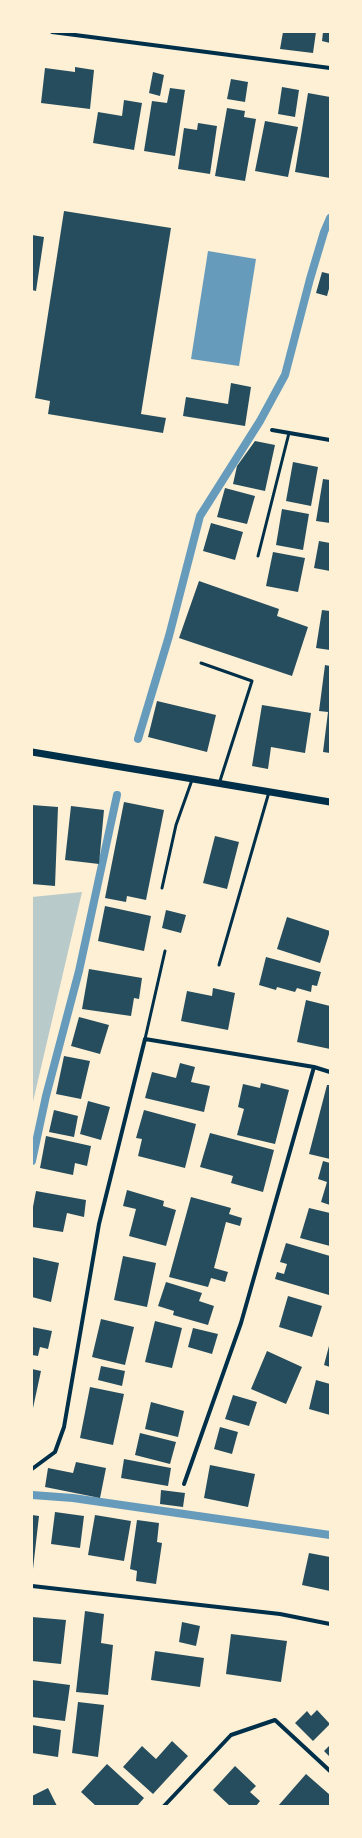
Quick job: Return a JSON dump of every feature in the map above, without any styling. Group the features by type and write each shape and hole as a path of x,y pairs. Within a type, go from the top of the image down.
{"street":[{"path":"52,32 330,68"},
{"path":"272,430 330,440"},
{"path":"32,752 330,802"},
{"path":"32,1469 55,1452 64,1427 99,1224 145,1039 314,1067 330,1072"},
{"path":"184,1484 241,1323 314,1067"},
{"path":"32,1586 280,1614 330,1624"},
{"path":"164,1806 231,1735 275,1720 330,1771"}],"lane":[{"path":"258,556 289,433"},
{"path":"201,663 252,681 219,784"},
{"path":"162,888 176,825 193,779"},
{"path":"219,964 269,792"},
{"path":"145,1039 164,950"}],"shaded area":[{"path":"82,892 32,1106 32,897"}],"water":[{"path":"208,251 256,259 239,366 191,359"}],"building":[{"path":"283,32 316,32 313,53 280,49"},
{"path":"323,32 330,32 330,43 322,41"},
{"path":"75,67 94,70 90,109 41,103 45,68 75,72"},
{"path":"153,72 164,75 160,96 149,93"},
{"path":"231,79 248,82 245,102 227,99"},
{"path":"282,87 299,90 295,117 278,114"},
{"path":"170,88 185,90 175,156 144,151 152,101 167,103"},
{"path":"308,93 330,97 330,178 295,172"},
{"path":"124,100 142,103 134,150 93,143 98,112 122,116"},
{"path":"227,108 245,111 244,117 256,119 245,181 215,176"},
{"path":"265,121 298,127 288,177 255,171"},
{"path":"198,123 217,126 210,174 178,169 184,128 197,130"},
{"path":"64,211 171,228 141,414 166,418 163,433 48,414 50,401 35,398"},
{"path":"32,235 44,237 36,291 32,290"},
{"path":"322,272 330,274 330,285 327,296 316,293"},
{"path":"231,383 251,387 245,426 183,416 186,397 228,404"},
{"path":"255,441 275,445 265,491 233,484 237,466"},
{"path":"293,462 318,467 311,506 286,501"},
{"path":"323,479 330,480 330,523 316,521"},
{"path":"225,488 255,496 247,524 217,517"},
{"path":"282,509 309,514 303,550 276,545"},
{"path":"211,523 243,532 235,560 203,551"},
{"path":"319,541 330,543 330,571 314,568"},
{"path":"273,552 305,558 298,592 266,586"},
{"path":"199,581 279,609 277,616 308,627 292,676 179,638"},
{"path":"322,610 330,611 330,650 316,648"},
{"path":"325,665 330,666 330,753 323,752 328,712 319,711"},
{"path":"157,701 216,715 207,752 148,737"},
{"path":"262,705 311,713 305,753 271,747 268,769 252,766"},
{"path":"124,802 164,810 146,900 127,896 126,902 105,898"},
{"path":"32,805 58,807 55,886 32,884"},
{"path":"71,806 104,810 99,864 65,860"},
{"path":"215,836 239,842 227,889 203,883"},
{"path":"105,906 151,916 144,951 98,941"},
{"path":"166,910 186,915 181,933 162,928"},
{"path":"287,917 330,931 320,963 277,949"},
{"path":"266,957 321,972 317,986 312,985 311,992 297,988 295,992 277,987 276,990 259,985"},
{"path":"89,969 142,978 139,999 134,998 131,1016 82,1009"},
{"path":"213,988 235,993 228,1030 181,1021 187,991 212,996"},
{"path":"306,1000 330,1006 330,1049 297,1042"},
{"path":"79,1017 109,1025 100,1054 71,1046"},
{"path":"64,1056 90,1061 81,1099 56,1094"},
{"path":"180,1063 195,1067 191,1082 210,1086 204,1112 145,1098 152,1072 176,1078"},
{"path":"261,1083 289,1090 275,1144 237,1135 244,1109 238,1107 243,1084 260,1088"},
{"path":"327,1085 330,1085 330,1159 309,1154"},
{"path":"88,1101 110,1107 101,1140 80,1134"},
{"path":"54,1110 78,1116 74,1137 49,1132"},
{"path":"144,1110 196,1124 185,1168 138,1156 142,1139 136,1138"},
{"path":"210,1133 274,1150 263,1192 231,1183 233,1176 200,1167"},
{"path":"46,1136 91,1146 87,1166 75,1163 73,1175 40,1168"},
{"path":"323,1161 330,1163 330,1205 321,1202 327,1182 318,1179"},
{"path":"127,1190 164,1201 163,1206 176,1210 166,1246 129,1236 136,1209 123,1206"},
{"path":"36,1191 86,1200 84,1217 67,1213 63,1232 32,1227 32,1212"},
{"path":"191,1197 231,1208 229,1214 242,1218 240,1226 226,1222 214,1268 228,1272 225,1282 211,1278 208,1287 169,1277"},
{"path":"309,1208 330,1213 330,1246 300,1238"},
{"path":"286,1243 330,1256 329,1295 275,1279 277,1272 284,1274 287,1264 280,1262"},
{"path":"123,1256 156,1263 147,1307 114,1300"},
{"path":"32,1257 59,1263 51,1302 32,1297"},
{"path":"166,1282 202,1293 199,1301 214,1306 208,1325 173,1315 174,1311 158,1306"},
{"path":"288,1296 322,1306 312,1337 279,1327"},
{"path":"101,1319 134,1327 125,1365 92,1357"},
{"path":"155,1321 182,1328 172,1368 145,1362"},
{"path":"32,1327 52,1331 48,1349 40,1347 38,1356 32,1355"},
{"path":"193,1328 218,1334 212,1354 188,1347"},
{"path":"330,1342 330,1367 324,1365"},
{"path":"267,1351 302,1367 286,1404 251,1389"},
{"path":"101,1366 125,1371 122,1386 98,1380"},
{"path":"32,1369 41,1371 33,1408 32,1408"},
{"path":"316,1380 330,1384 330,1415 309,1409"},
{"path":"90,1387 124,1394 113,1445 80,1438"},
{"path":"233,1395 257,1402 249,1426 225,1419"},
{"path":"151,1402 184,1411 178,1437 145,1429"},
{"path":"220,1427 238,1432 232,1454 214,1449"},
{"path":"140,1433 176,1442 170,1464 135,1455"},
{"path":"124,1459 171,1468 168,1486 121,1478"},
{"path":"76,1462 106,1468 100,1498 45,1487 48,1468 73,1473"},
{"path":"210,1465 255,1474 248,1507 204,1498"},
{"path":"161,1490 185,1493 183,1507 160,1504"},
{"path":"55,1512 84,1516 80,1548 51,1544"},
{"path":"32,1515 39,1516 33,1569 32,1569"},
{"path":"95,1515 131,1521 124,1561 88,1555"},
{"path":"137,1520 159,1523 157,1542 162,1543 156,1584 136,1581 137,1571 130,1569"},
{"path":"309,1553 330,1557 330,1591 302,1585"},
{"path":"85,1611 104,1614 101,1643 113,1645 108,1695 76,1692"},
{"path":"32,1617 66,1620 61,1664 32,1661"},
{"path":"182,1622 200,1626 196,1646 179,1642"},
{"path":"231,1634 287,1641 281,1682 226,1674"},
{"path":"155,1651 204,1658 200,1687 151,1680"},
{"path":"32,1680 70,1685 65,1721 32,1717"},
{"path":"78,1702 104,1705 98,1757 72,1753"},
{"path":"317,1710 330,1724 313,1741 295,1723 307,1711 311,1716"},
{"path":"32,1725 61,1730 58,1757 32,1753"},
{"path":"172,1741 188,1756 153,1794 123,1767 142,1746 156,1759"},
{"path":"330,1745 330,1757 324,1751"},
{"path":"107,1764 144,1798 137,1806 96,1806 81,1792"},
{"path":"235,1766 256,1786 250,1792 260,1801 256,1806 230,1806 213,1790"},
{"path":"306,1774 330,1795 329,1806 278,1806"},
{"path":"48,1788 57,1806 32,1806 32,1796"}],"waterway":[{"path":"138,739 169,636 200,516 260,421 285,375 310,279 324,232 330,218"},
{"path":"32,1161 46,1096 79,971 117,795"},
{"path":"32,1495 73,1498 330,1535"}]}
